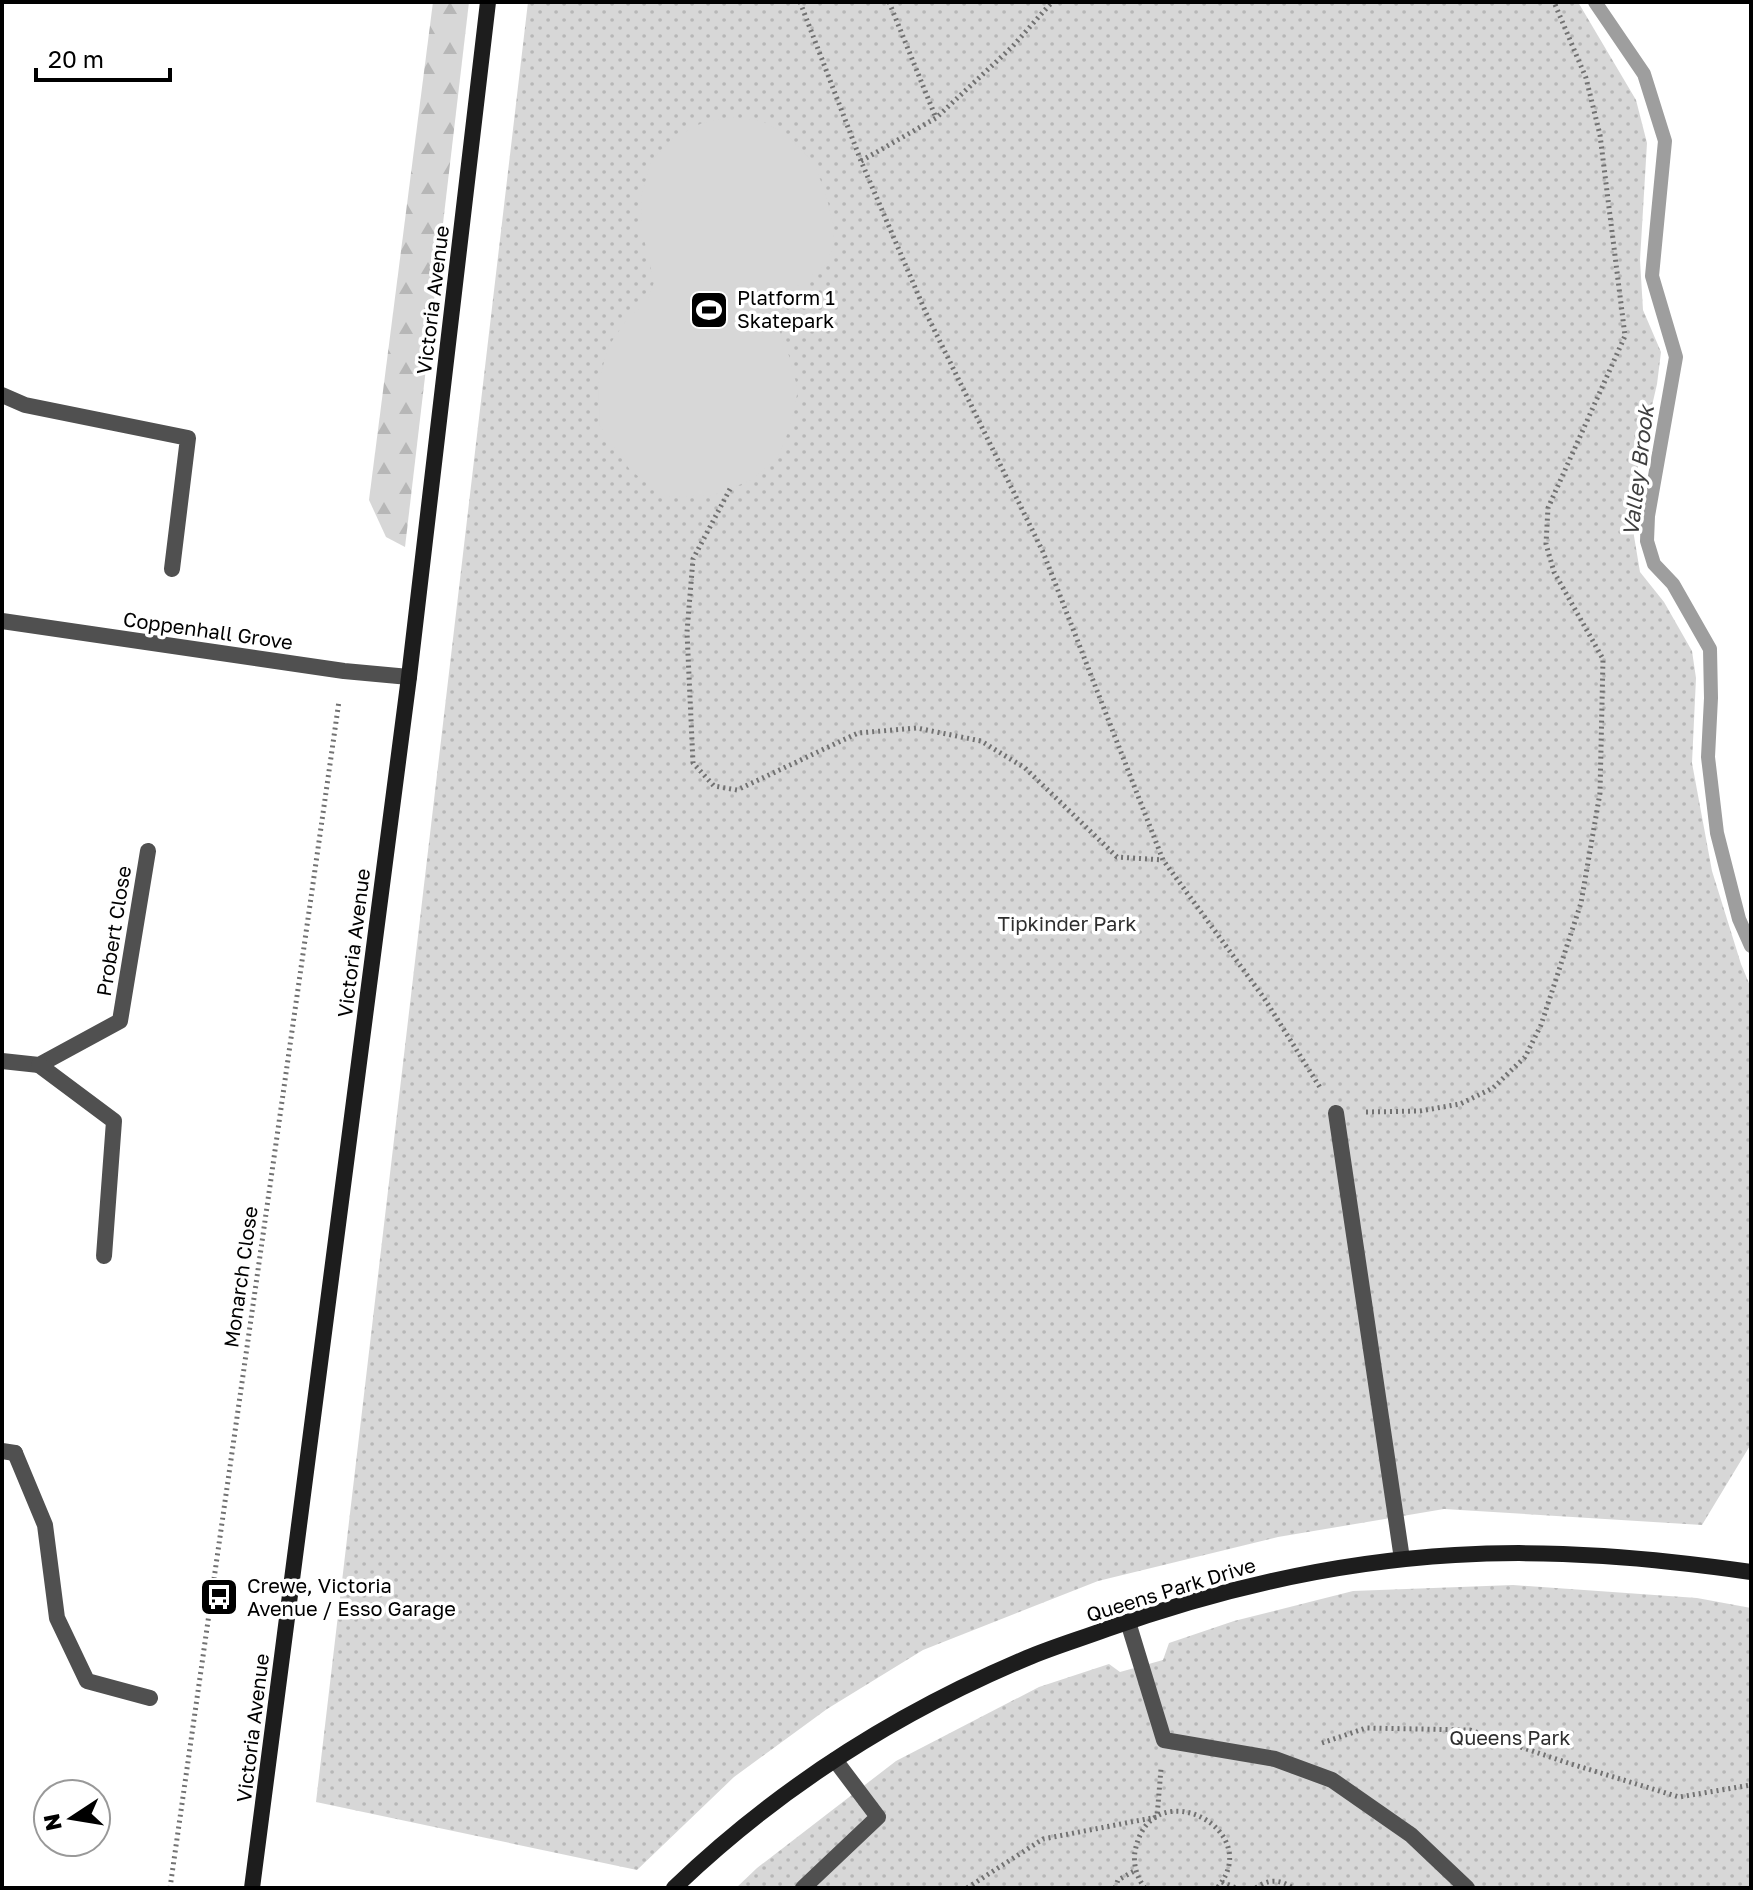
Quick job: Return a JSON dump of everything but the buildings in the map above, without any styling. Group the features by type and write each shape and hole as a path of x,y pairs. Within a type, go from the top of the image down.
{"street":[{"name":"Victoria Avenue","path":"252,1888 409,677 488,2"},
{"path":"2,395 25,405 188,438 172,569"},
{"name":"Coppenhall Grove","path":"2,621 344,671 409,677"},
{"name":"Probert Close","path":"39,1065 120,1021 148,851"},
{"path":"2,1061 39,1065 114,1121 104,1256"},
{"path":"1336,1113 1402,1559"},
{"path":"8,1452 45,1525 57,1618 87,1681 150,1698"},
{"name":"Queens Park Drive","path":"674,1888 718,1846 807,1777 872,1736 950,1693 1028,1657 1207,1596 1274,1579 1402,1559 1499,1553 1679,1562 1751,1572"},
{"path":"1128,1622 1164,1740 1275,1759 1332,1780 1411,1835 1467,1888"},
{"path":"803,1888 878,1817 835,1760"}],"path":[{"path":"800,2 861,161 926,313 1043,552 1163,860 1264,998 1336,1113 1420,1111 1460,1104 1493,1088 1525,1057 1541,1025 1581,903 1600,793 1603,659 1554,572 1546,544 1548,508 1625,336 1600,135 1586,78 1554,2"},
{"path":"889,2 936,118"},
{"path":"861,161 936,118 1012,47 1052,2"},
{"path":"730,489 693,559 687,632 693,763 714,786 737,790 858,733 917,728 981,741 1025,768 1117,857 1163,860"},
{"name":"Monarch Close","path":"170,1888 344,671"},
{"path":"1275,1759 1366,1728 1470,1730 1679,1797 1751,1785"},
{"path":"1145,1888 1136,1870 1134,1854 1138,1839 1157,1817 1164,1740"},
{"path":"967,1888 1043,1839 1157,1817 1172,1811 1202,1815 1215,1824 1224,1837 1228,1852 1227,1868 1217,1888"},
{"path":"1115,1888 1118,1880 1136,1870"},
{"path":"1256,1888 1273,1881 1282,1881 1293,1888"},
{"path":"1222,1882 1236,1888"}],"green space":[{"path":"433,2 469,2 405,547 386,537 369,500"},
{"name":"Tipkinder Park","path":"528,2 1578,2 1636,100 1647,143 1640,260 1643,310 1661,352 1657,384 1631,497 1634,536 1640,572 1664,602 1692,651 1696,678 1692,763 1712,871 1751,988 1751,1444 1702,1525 1444,1509 1278,1537 1098,1581 923,1650 827,1709 734,1777 637,1870 316,1802"},
{"name":"Platform 1 Skatepark","path":"730,117 762,121 787,135 813,162 825,191 834,242 827,264 784,296 775,319 798,390 790,427 777,459 749,481 714,495 666,497 630,470 600,426 598,385 608,347 625,322 648,300 654,282 641,226 642,194 651,161 672,139 702,123"},
{"name":"Queens Park","path":"1513,1585 1697,1598 1751,1608 1751,1888 736,1888 757,1868 896,1761 1039,1687 1109,1664 1120,1672 1163,1660 1169,1643 1234,1621 1353,1591"}],"waterway":[{"name":"Valley Brook","path":"1595,2 1644,74 1665,141 1652,276 1676,357 1648,516 1647,541 1654,564 1673,584 1710,649 1708,757 1717,833 1739,919 1751,946"}],"place":[{"name":"Platform 1 Skatepark","path":"709,310"},
{"name":"Crewe, Victoria Avenue / Esso Garage","path":"219,1597"}]}
